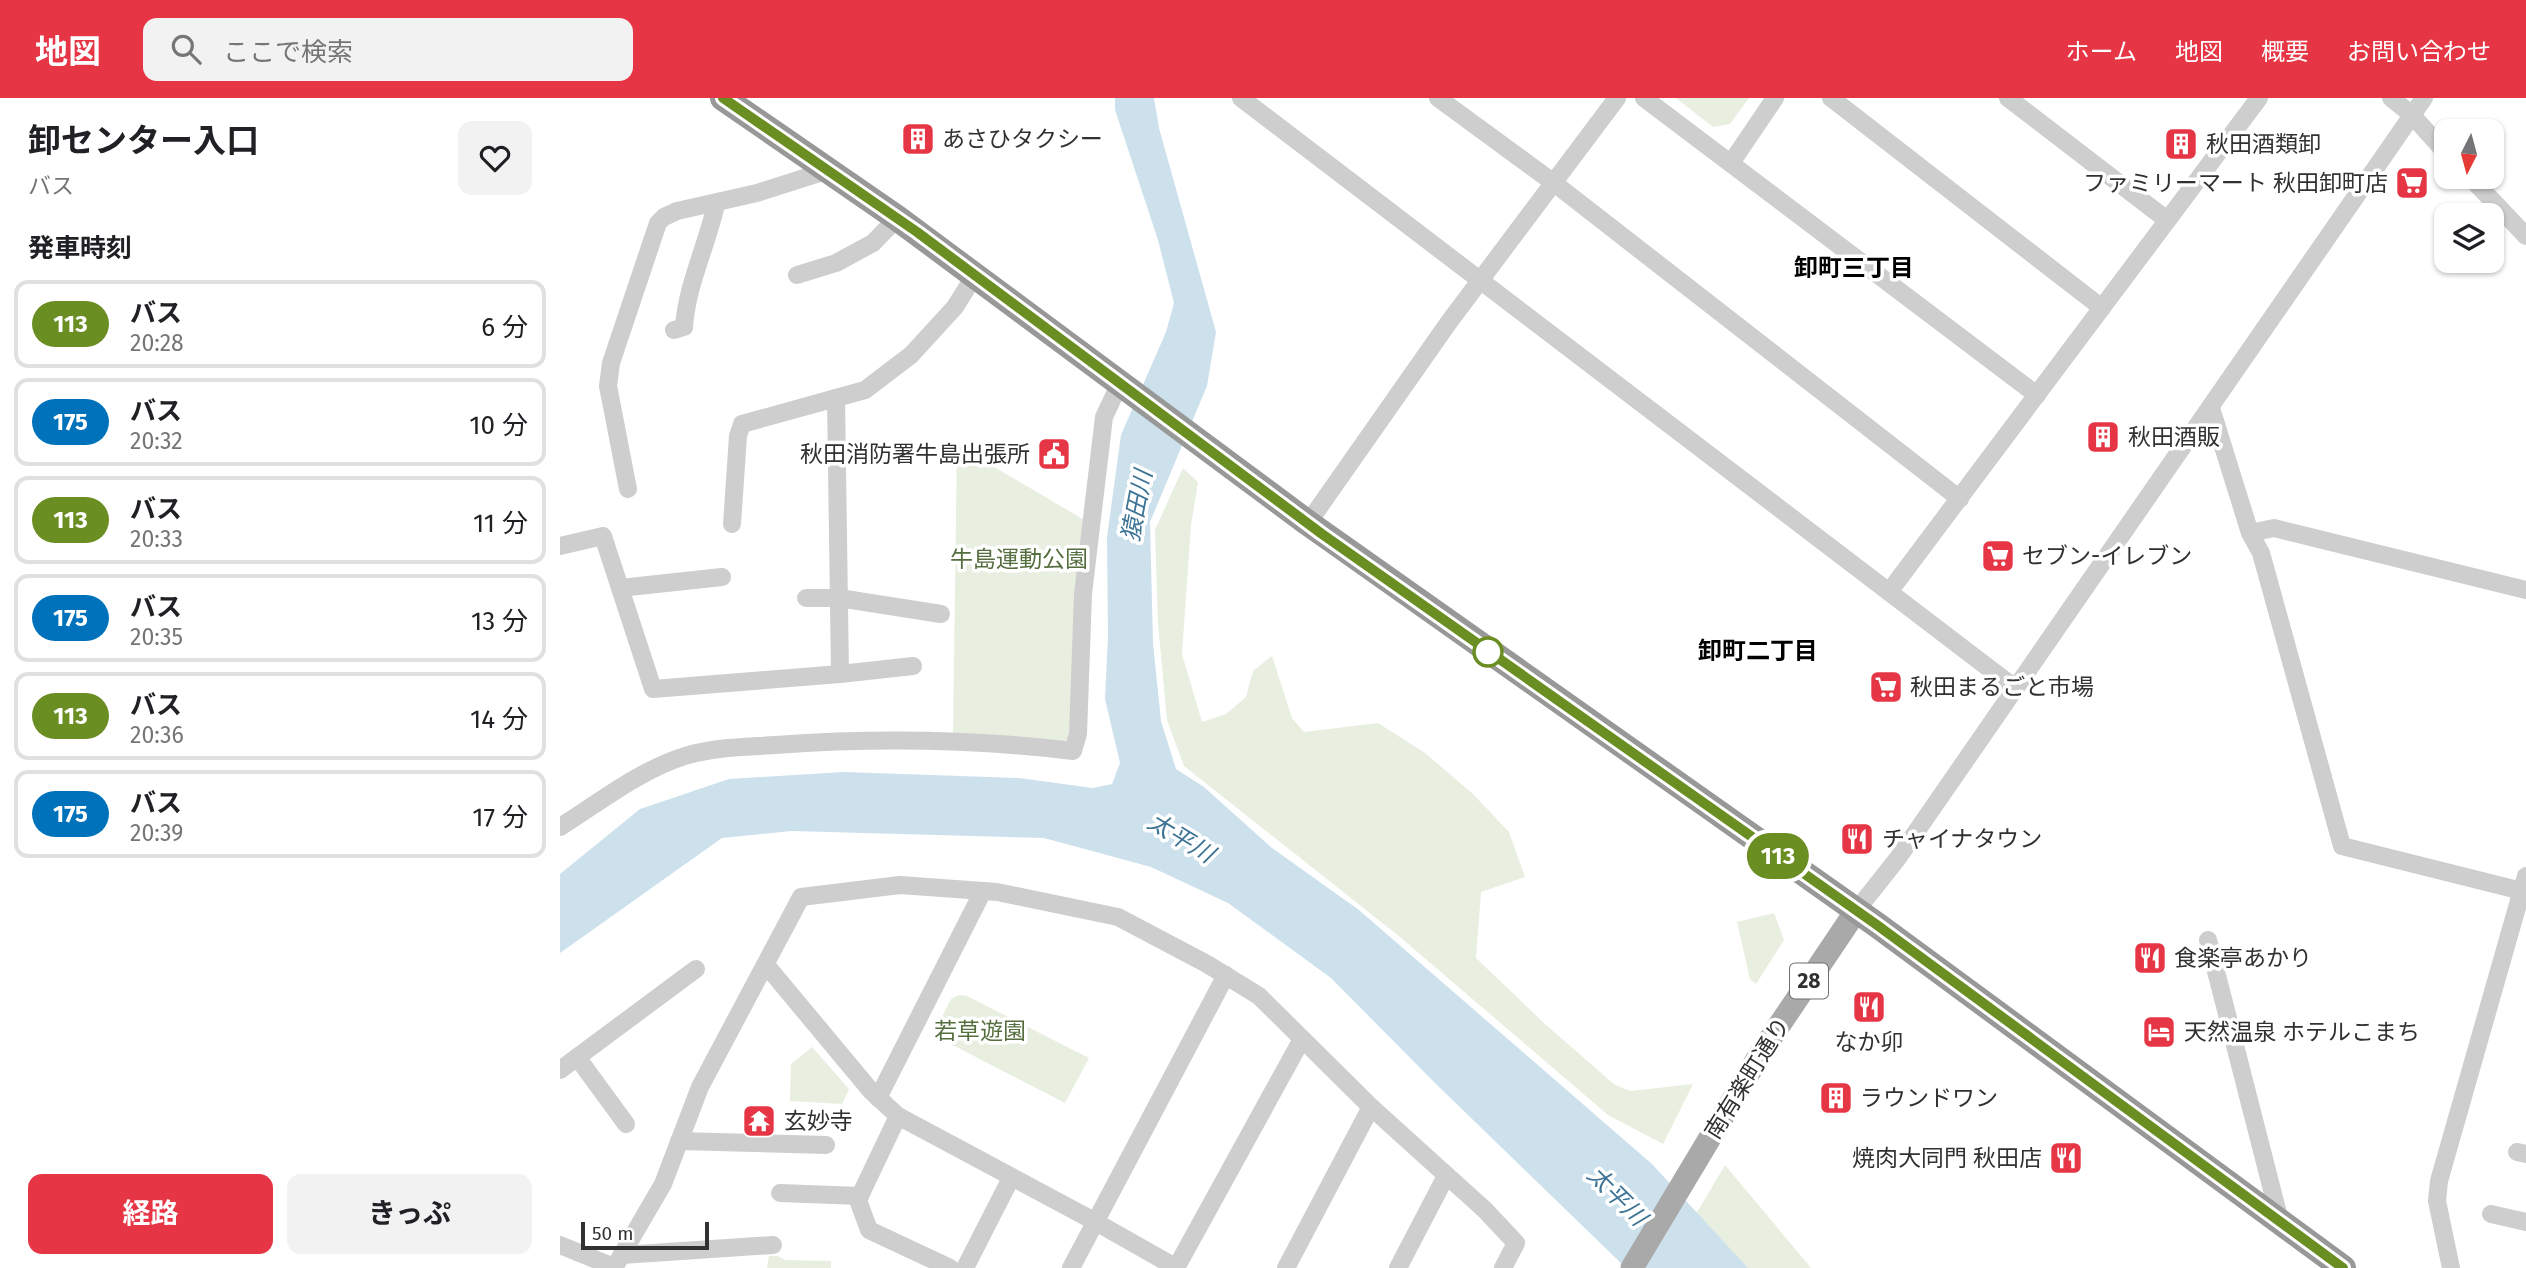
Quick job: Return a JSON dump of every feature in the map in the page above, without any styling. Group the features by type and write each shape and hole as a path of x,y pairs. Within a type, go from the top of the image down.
{"highway":[{"path":"723,98 897,218 1308,523 1856,911 2343,1268"}],"main road":[{"name":"南有楽町通り","path":"1632,1268 1762,1051 1856,911"}],"street":[{"path":"1241,98 2015,688"},
{"path":"1438,98 1553,183 1959,499"},
{"path":"1308,523 1449,322 1617,98"},
{"path":"1644,98 2037,395"},
{"path":"1731,163 1775,98"},
{"path":"1831,98 2102,308"},
{"path":"2008,98 2167,220"},
{"path":"1889,592 2259,98"},
{"path":"2391,98 2411,114 2434,140"},
{"path":"1856,911 1898,858 2424,98"},
{"path":"628,489 608,386 611,363 659,223 664,217 677,211 716,204 830,170"},
{"path":"2481,189 2526,236"},
{"path":"674,330 684,327 686,301 710,231 716,204"},
{"path":"797,275 836,263 873,243 897,218"},
{"path":"732,524 738,436 742,424 865,390 911,355 955,307 975,275"},
{"path":"560,827 648,772 685,756 724,748 872,741 1016,744 1073,751 1078,734 1083,594 1102,431 1104,417 1124,386"},
{"path":"836,398 840,674"},
{"path":"2211,408 2250,533 2261,553 2342,846 2524,887 2439,1181 2437,1200 2451,1268"},
{"path":"2250,533 2274,528 2526,590"},
{"path":"560,546 603,536 653,689 913,666"},
{"path":"620,588 722,577"},
{"path":"806,598 839,598 941,614"},
{"path":"617,1263 663,1184 700,1087 801,897 900,885 983,891 1118,917 1226,975 1259,996 1371,1107 1485,1210 1516,1243 1503,1268"},
{"path":"878,1098 983,891"},
{"path":"2208,940 2280,1222"},
{"path":"766,965 878,1098 898,1116 1177,1268 1302,1039"},
{"path":"560,1070 696,969"},
{"path":"1071,1268 1226,975"},
{"path":"577,1057 626,1124"},
{"path":"1286,1268 1371,1107"},
{"path":"898,1116 858,1200 869,1230 950,1268"},
{"path":"680,1141 826,1145"},
{"path":"1398,1268 1446,1176"},
{"path":"965,1268 1011,1178"},
{"path":"780,1193 860,1196"},
{"path":"2491,1214 2526,1222"},
{"path":"560,1245 617,1263 773,1245"}],"green space":[{"path":"1676,98 1749,98 1730,124 1713,127"},
{"name":"牛島運動公園","path":"957,445 1086,521 1072,735 1061,745 953,734"},
{"path":"1183,468 1198,482 1191,525 1182,654 1202,722 1226,714 1246,697 1253,671 1272,656 1292,718 1304,732 1378,723 1425,753 1473,794 1509,832 1525,877 1481,892 1476,958 1545,1024 1615,1085 1631,1091 1693,1084 1663,1144 1608,1115 1400,937 1184,766 1167,720 1158,623 1155,530"},
{"path":"1774,913 1784,940 1756,984 1750,979 1737,922"},
{"name":"若草遊園","path":"959,995 967,996 1089,1058 1065,1103 933,1035 951,999"},
{"path":"812,1047 849,1089 842,1104 790,1101 791,1064"},
{"path":"1725,1165 1811,1268 1743,1268 1696,1214"},
{"path":"769,1256 778,1256 785,1260 831,1261 831,1268 767,1268"}],"water":[{"path":"1115,98 1154,98 1159,128 1216,332 1207,386 1150,522 1153,643 1161,721 1176,769 1204,787 1272,848 1359,910 1652,1164 1748,1268 1626,1268 1331,978 1228,903 1151,867 1044,838 792,831 722,838 560,953 560,874 640,809 729,779 844,772 1019,778 1093,788 1112,784 1120,763 1105,699 1108,636 1107,537 1121,435 1166,332 1174,303 1158,240 1115,110"}],"bus line":[{"name":"113","path":"723,98 917,232 1322,534 1877,925 2343,1268"}],"place":[{"name":"あさひタクシー","path":"918,139"},
{"name":"秋田酒類卸","path":"2181,144"},
{"name":"ファミリーマート 秋田卸町店","path":"2412,183"},
{"name":"秋田酒販","path":"2103,437"},
{"name":"秋田消防署牛島出張所","path":"1054,454"},
{"name":"セブン-イレブン","path":"1998,556"},
{"name":"秋田まるごと市場","path":"1886,687"},
{"name":"チャイナタウン","path":"1857,839"},
{"name":"食楽亭あかり","path":"2150,958"},
{"name":"なか卯","path":"1869,1007"},
{"name":"天然温泉 ホテルこまち","path":"2159,1032"},
{"name":"ラウンドワン","path":"1836,1098"},
{"name":"玄妙寺","path":"759,1121"},
{"name":"焼肉大同門 秋田店","path":"2066,1158"}],"district":[{"name":"卸町三丁目","path":"1854,268"},
{"name":"卸町二丁目","path":"1758,651"}],"water label":[{"name":"猿田川","path":"1137,506"},
{"name":"太平川","path":"1181,838"},
{"name":"太平川","path":"1617,1196"}]}
